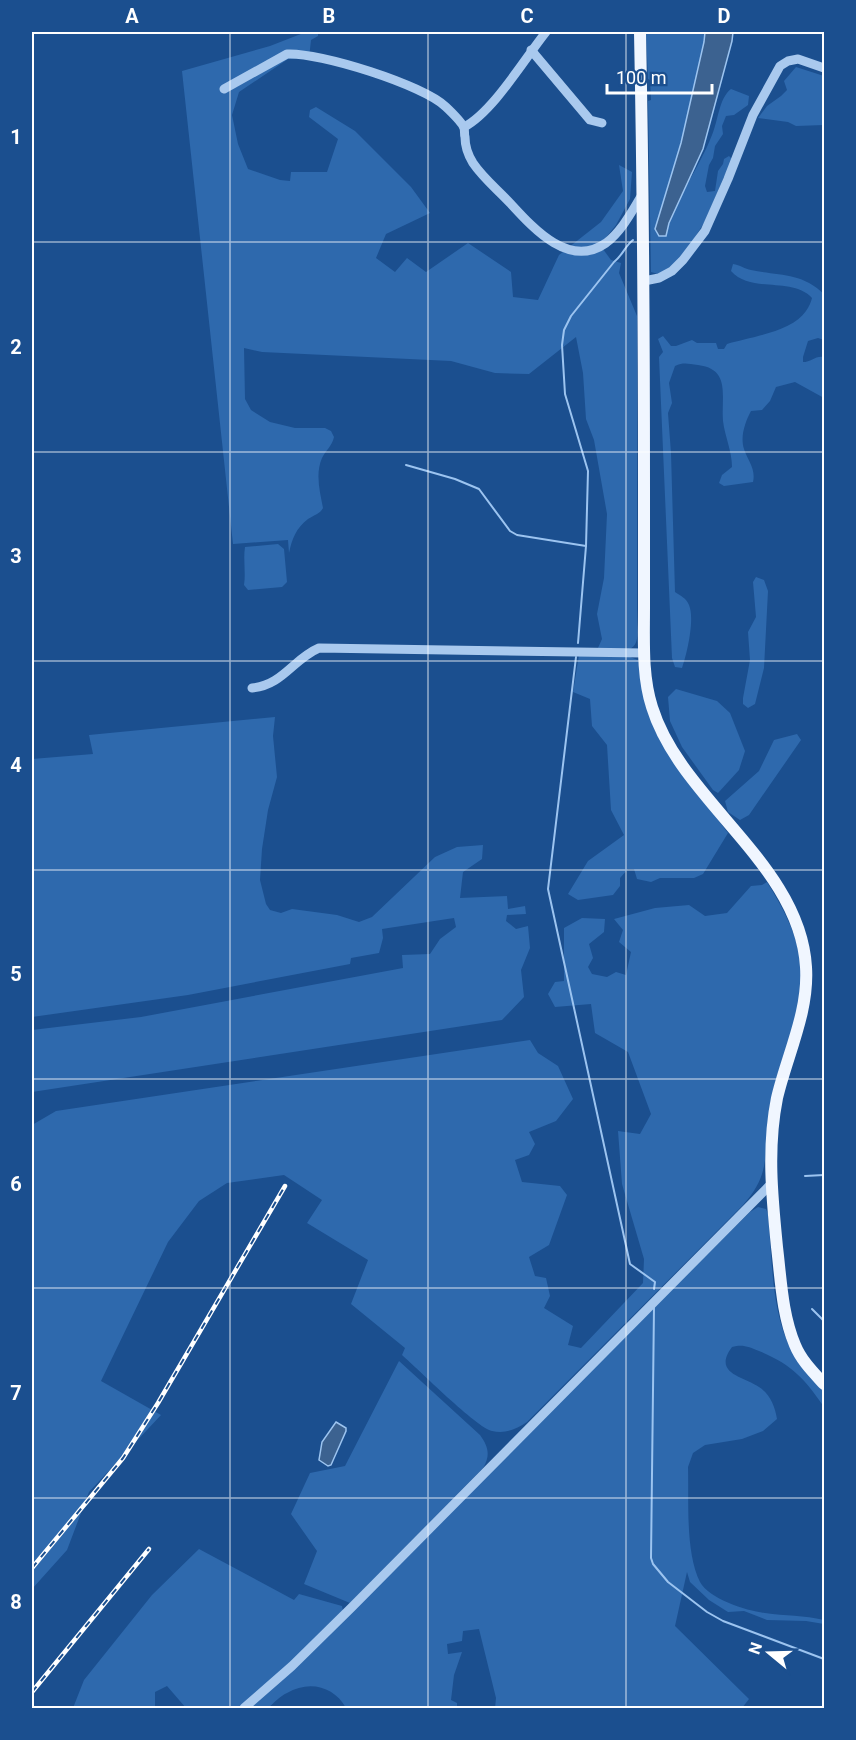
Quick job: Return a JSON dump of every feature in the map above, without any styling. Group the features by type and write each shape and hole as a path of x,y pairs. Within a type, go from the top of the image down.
{"main road":[{"path":"640,32 646,681 651,706 661,730 693,780 748,846 771,879 789,909 803,945 807,968 805,994 773,1121 771,1184 787,1321 796,1348 811,1370 825,1384"}],"street":[{"path":"464,127 473,122 488,106 546,32"},
{"path":"531,50 590,120 602,123"},
{"path":"224,89 287,54 312,55 399,82 437,100 464,127 467,150 482,175 540,234 566,249 580,251 605,243 626,221 643,193"},
{"path":"644,281 659,278 672,271 705,231 753,115 780,66 798,59 825,68"},
{"path":"252,688 264,687 274,682 308,654 323,647 644,653"},
{"path":"244,1708 292,1666 345,1614 771,1184"}],"shaded area":[{"path":"306,32 318,32 318,36 311,40 309,58 288,59 239,92 232,115 238,144 248,169 290,181 291,172 327,172 338,139 309,117 310,110 316,107 355,131 411,187 430,213 386,234 376,258 395,272 407,258 426,272 468,243 511,272 513,297 538,300 559,255 601,222 623,191 619,165 632,172 630,199 616,225 600,245 611,260 621,263 619,273 637,316 637,634 633,647 629,649 598,648 602,639 597,614 604,578 607,514 594,440 586,419 583,373 576,337 529,374 495,373 451,361 262,352 244,348 245,399 251,410 270,422 295,428 325,428 331,431 334,437 322,458 319,470 323,508 300,526 293,538 289,553 288,540 233,544 182,71 270,46"},
{"path":"646,32 705,32 681,143 659,216 658,222 666,236 675,210 712,135 724,98 731,89 749,96 748,105 734,115 726,116 722,126 723,134 715,146 709,165 705,186 707,192 715,191 718,171 724,159 729,156 732,159 704,223 681,259 670,269 658,274 651,272 648,101 651,100"},
{"path":"705,32 733,32 732,41 703,149 669,223 666,236 659,236 655,229 681,143"},
{"path":"796,67 824,76 824,125 796,126 788,122 758,118 767,106 787,90 784,81"},
{"path":"733,264 751,270 798,278 824,294 824,340 818,338 808,341 803,362 824,357 824,398 795,382 776,387 770,401 762,410 751,411 744,430 743,444 753,469 753,482 724,486 719,483 722,475 732,467 723,421 723,393 720,378 716,372 698,365 675,366 669,383 672,403 668,413 675,592 683,597 691,611 688,646 682,668 675,667 672,658 659,357 663,352 658,339 663,336 671,346 692,340 697,343 716,343 718,349 724,349 727,344 770,333 791,324 806,311 812,298 804,291 794,288 749,282 739,278 731,271"},
{"path":"278,544 284,549 287,582 282,587 248,590 244,585 245,547"},
{"path":"756,577 764,580 768,591 764,668 755,704 748,708 743,704 743,698 750,660 748,632 756,617 753,582"},
{"path":"579,655 630,657 638,660 646,707 656,733 670,757 728,833 703,874 694,878 660,878 651,882 637,879 634,869 628,869 620,878 620,886 613,895 578,900 568,894 588,861 624,835 611,810 607,745 592,726 590,699 573,692"},
{"path":"676,689 717,701 730,713 745,751 739,770 718,793 713,790 682,747 670,721 668,697"},
{"path":"275,717 273,736 277,777 268,810 260,880 266,904 270,910 281,913 292,909 337,915 359,922 372,917 435,857 457,847 483,845 482,859 463,872 460,898 507,896 508,909 525,906 526,914 507,915 506,921 516,929 528,926 530,948 521,970 524,997 502,1020 32,1092 32,1030 141,1017 403,968 402,955 430,954 440,939 456,927 454,918 382,929 383,938 379,953 351,958 350,964 188,995 32,1017 32,759 93,754 89,735"},
{"path":"797,734 801,740 749,815 740,820 728,812 725,801 759,771 774,740"},
{"path":"767,882 784,912 797,943 801,984 795,1019 770,1105 766,1157 760,1178 754,1191 743,1205 527,1422 506,1431 497,1432 484,1427 402,1355 405,1348 351,1304 368,1260 307,1223 322,1200 284,1175 227,1183 199,1201 168,1242 101,1381 161,1415 89,1492 67,1550 32,1589 32,1125 56,1111 530,1040 538,1053 558,1066 573,1099 556,1121 529,1132 535,1144 529,1155 515,1160 522,1182 560,1186 567,1195 549,1245 529,1257 535,1276 546,1278 550,1296 544,1308 573,1326 568,1345 581,1348 643,1283 644,1259 622,1184 618,1131 640,1134 651,1114 628,1052 595,1033 591,1004 555,1007 548,994 555,982 564,981 564,928 582,918 605,919 604,932 589,944 593,958 588,967 592,974 607,977 616,972 626,975 631,952 619,942 623,930 614,919 655,908 689,905 705,916 727,913 751,886"},
{"path":"758,1207 766,1209 768,1214 773,1282 784,1333 797,1359 824,1392 824,1407 804,1380 780,1361 749,1347 732,1347 727,1356 728,1369 766,1393 777,1419 763,1431 742,1439 705,1445 693,1453 688,1467 692,1556 700,1582 711,1594 720,1599 757,1612 809,1617 824,1620 824,1624 767,1620 744,1611 728,1612 709,1600 690,1582 687,1572 675,1626 749,1699 742,1708 495,1708 496,1698 479,1629 463,1631 462,1641 447,1644 448,1654 462,1652 454,1675 451,1700 457,1703 457,1708 346,1708 328,1690 312,1686 287,1693 268,1708 250,1708 750,1212"},
{"path":"399,1361 480,1435 487,1447 488,1455 483,1468 350,1603 304,1584 317,1551 291,1514 310,1473 345,1466"},
{"path":"336,1422 346,1428 346,1431 331,1465 328,1466 319,1460 322,1442"},
{"path":"199,1549 294,1600 299,1594 342,1606 343,1611 290,1664 239,1708 186,1708 167,1686 155,1692 155,1708 73,1708 84,1680 152,1595"}],"waterway":[{"path":"578,643 586,546 588,471 565,394 562,345 564,330 571,316 633,240"},
{"path":"406,465 455,479 479,489 510,531 517,535 586,546"},
{"path":"576,657 548,889 630,1264 655,1282 654,1289"},
{"path":"805,1176 824,1175"},
{"path":"654,1307 651,1558 653,1564 668,1582 707,1612 723,1621 824,1659"},
{"path":"812,1309 824,1321"}],"railway":[{"path":"32,1568 123,1458 158,1403 285,1186"},
{"path":"32,1692 149,1549"}]}
